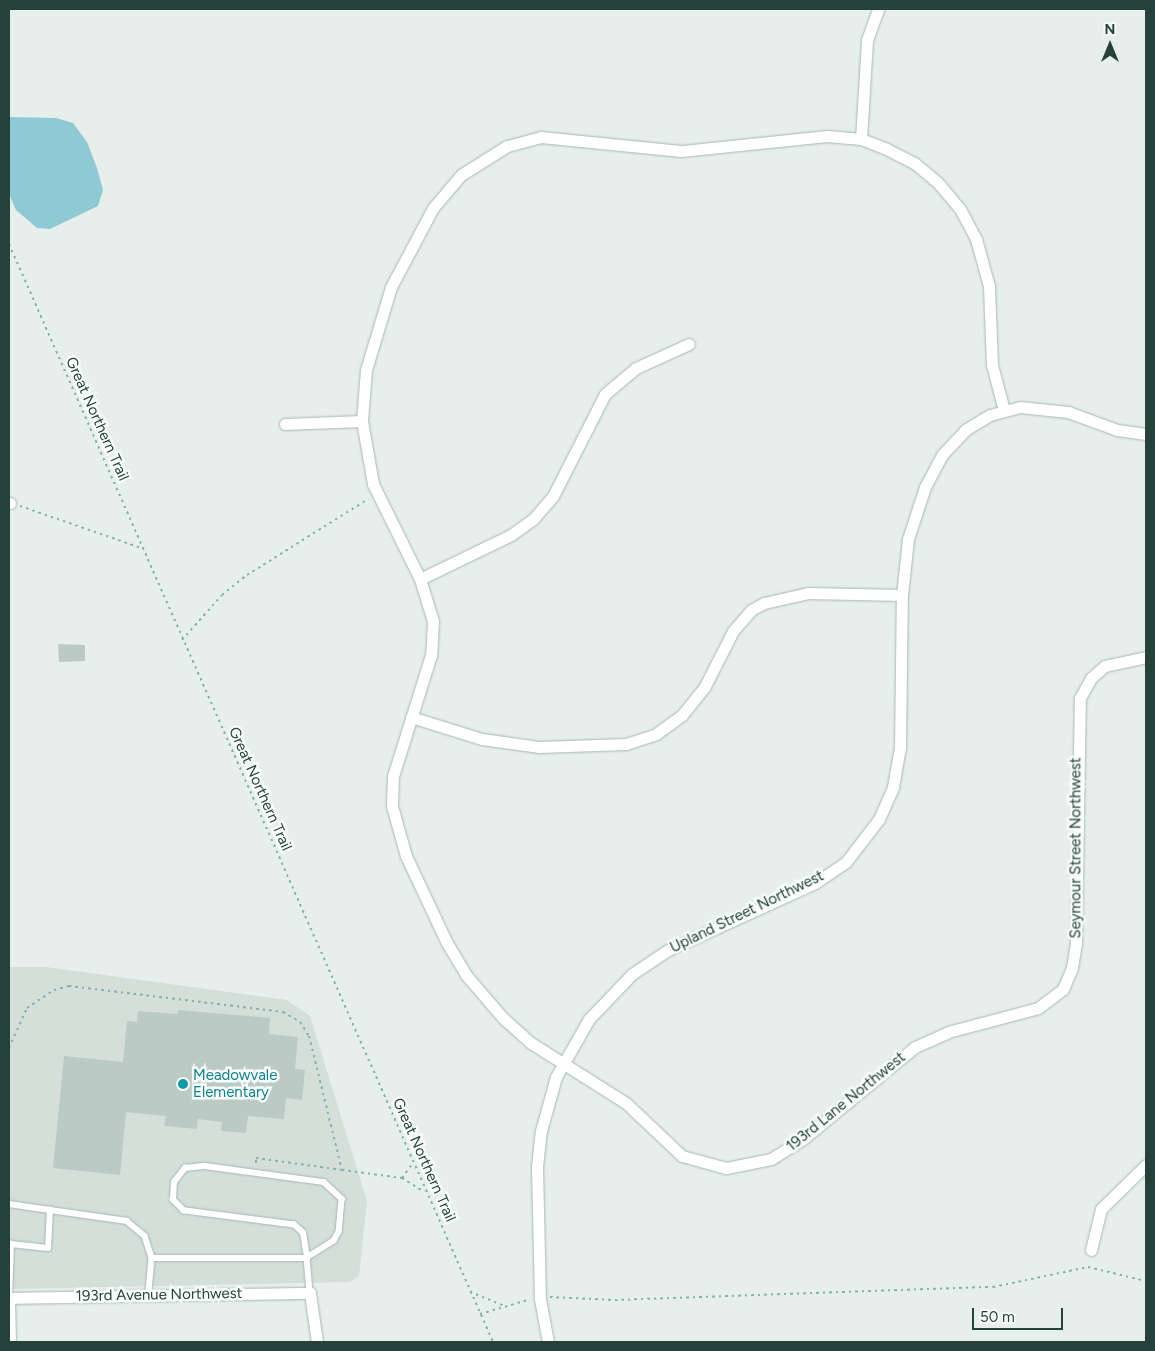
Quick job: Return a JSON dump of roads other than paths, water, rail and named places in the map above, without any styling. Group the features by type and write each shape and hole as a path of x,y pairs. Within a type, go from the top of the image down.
{"street":[{"path":"878,9 867,40 860,139 926,172 968,223 986,271 990,357 1004,410 1051,408 1118,430 1146,434"},
{"name":"193rd Lane Northwest","path":"860,139 808,137 749,147 681,151 559,136 524,141 491,153 447,191 403,263 376,329 366,370 362,421 377,494 431,605 434,638 411,718 396,760 391,791 394,822 406,856 447,943 466,975 503,1018 562,1064 626,1103 682,1156 711,1166 740,1168 788,1151 914,1047 982,1024"},
{"path":"420,579 511,536 534,518 553,496 590,419 614,384 636,368 689,344"},
{"name":"Upland Street Northwest","path":"548,1342 540,1299 538,1149 550,1094 562,1064 598,1008 632,974 668,950 815,883 846,862 869,835 888,803 897,768 902,595 908,539 933,470 966,430 1004,410"},
{"path":"285,424 362,421"},
{"path":"411,718 482,739 529,746 626,744 656,734 682,715 704,688 732,631 751,610 764,603 808,593 902,595"},
{"name":"Seymour Street Northwest","path":"982,1024 1038,1008 1056,997 1069,978 1076,944 1080,698 1091,678 1105,666 1146,657"},
{"path":"1091,1250 1101,1209 1146,1166"},
{"path":"310,1293 317,1342"},
{"name":"193rd Avenue Northwest","path":"9,1298 310,1293"},
{"path":"9,1298 10,1342"}],"lane":[{"path":"152,1258 307,1258 334,1241 339,1232 342,1199 324,1182 254,1173 185,1168 174,1182 173,1200 184,1211 294,1226 303,1232 307,1258 310,1293"},
{"path":"9,1204 127,1221 145,1236 152,1258 149,1295"},
{"path":"9,1298 11,1244 48,1248 50,1210"}],"water":[{"path":"9,117 56,118 73,123 87,142 97,168 103,190 98,206 50,229 37,228 16,210 9,194"}],"place":[{"name":"Meadowvale Elementary","path":"183,1084"}]}
